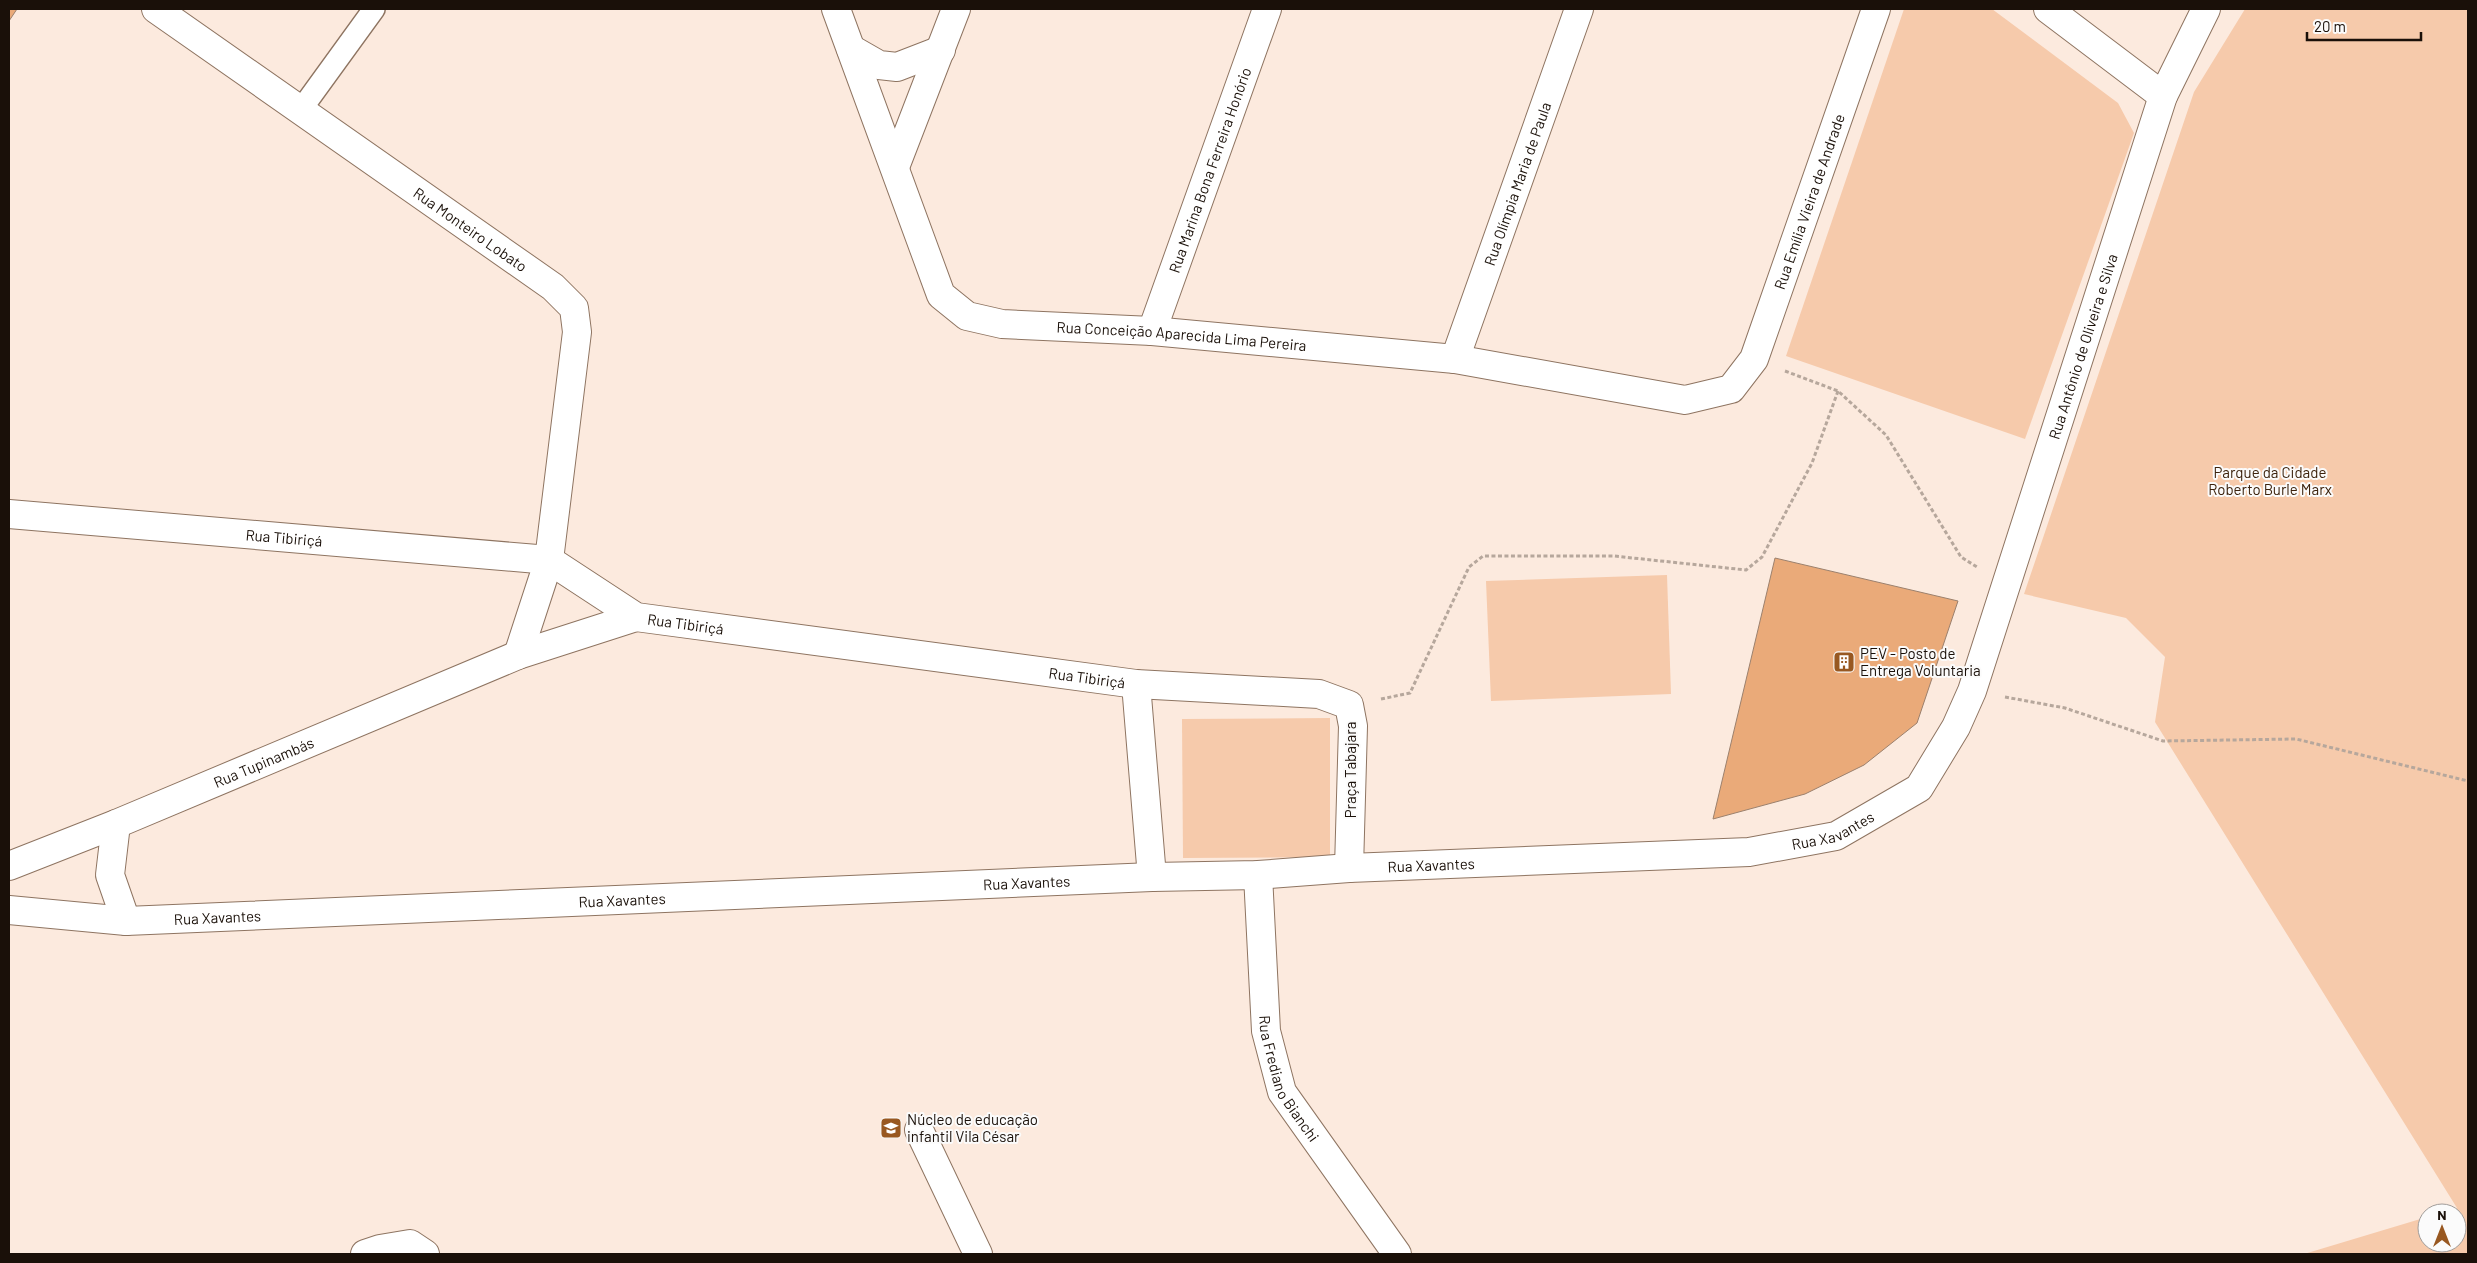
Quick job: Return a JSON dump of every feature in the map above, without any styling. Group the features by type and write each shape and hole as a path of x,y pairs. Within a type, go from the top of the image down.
{"street":[{"name":"Rua Monteiro Lobato","path":"156,9 553,287 574,308 577,332 549,560"},
{"name":"Rua Conceição Aparecida Lima Pereira","path":"836,9 941,295 967,316 1002,324 1152,331 1455,360 1685,400 1730,389"},
{"path":"895,166 942,50 956,9"},
{"name":"Rua Marina Bona Ferreira Honório","path":"1152,331 1267,9"},
{"name":"Rua Olímpia Maria de Paula","path":"1455,360 1579,9"},
{"name":"Rua Emília Vieira de Andrade","path":"1730,389 1754,359 1876,9"},
{"path":"2048,9 2163,96"},
{"name":"Rua Antônio de Oliveira e Silva","path":"1972,691 2163,96 2206,9"},
{"path":"851,49 879,65 897,67 942,50"},
{"name":"Rua Tibiriçá","path":"9,514 549,560 636,617 1136,684 1318,694"},
{"path":"518,655 549,560"},
{"name":"Rua Tupinambás","path":"9,866 116,824 518,655 636,617"},
{"path":"1136,684 1152,877"},
{"name":"Rua Xavantes","path":"9,910 126,921 1152,877 1258,875 1349,868 1748,852 1836,836 1919,788 1956,727 1972,691"},
{"name":"Praça Tabajara","path":"1318,694 1349,705 1353,726 1349,868"},
{"path":"116,824 110,875 126,921"},
{"name":"Rua Frediano Bianchi","path":"1258,875 1266,1031 1282,1092 1397,1254"},
{"path":"919,1130 978,1254"},
{"path":"372,1251 410,1244 425,1254"}],"lane":[{"path":"300,111 374,9"}],"path":[{"path":"1754,359 1838,391 1886,435 1961,557 2006,586"},
{"path":"1349,705 1410,693 1469,567 1483,556 1614,556 1746,570 1762,557 1812,462 1838,391"},
{"path":"1972,691 2065,708 2163,741 2296,739 2468,781"}],"green space":[{"path":"1904,9 1992,9 2118,103 2134,133 2025,439 1786,356"},
{"name":"Parque da Cidade Roberto Burle Marx","path":"2245,9 2468,9 2468,1254 2304,1254 2417,1220 2417,1253 2467,1253 2467,1203 2454,1203 2155,722 2165,657 2126,618 2024,594 2194,92"},
{"path":"1667,575 1671,694 1491,701 1486,581"},
{"path":"1330,718 1330,857 1183,858 1182,719"}],"building":[{"path":"9,9 17,9 9,21"},
{"name":"PEV - Posto de Entrega Voluntaria","path":"1775,558 1958,601 1917,723 1864,765 1805,794 1713,819"}],"place":[{"name":"PEV - Posto de Entrega Voluntaria","path":"1844,662"},
{"name":"Núcleo de educação infantil Vila César","path":"891,1128"}]}
